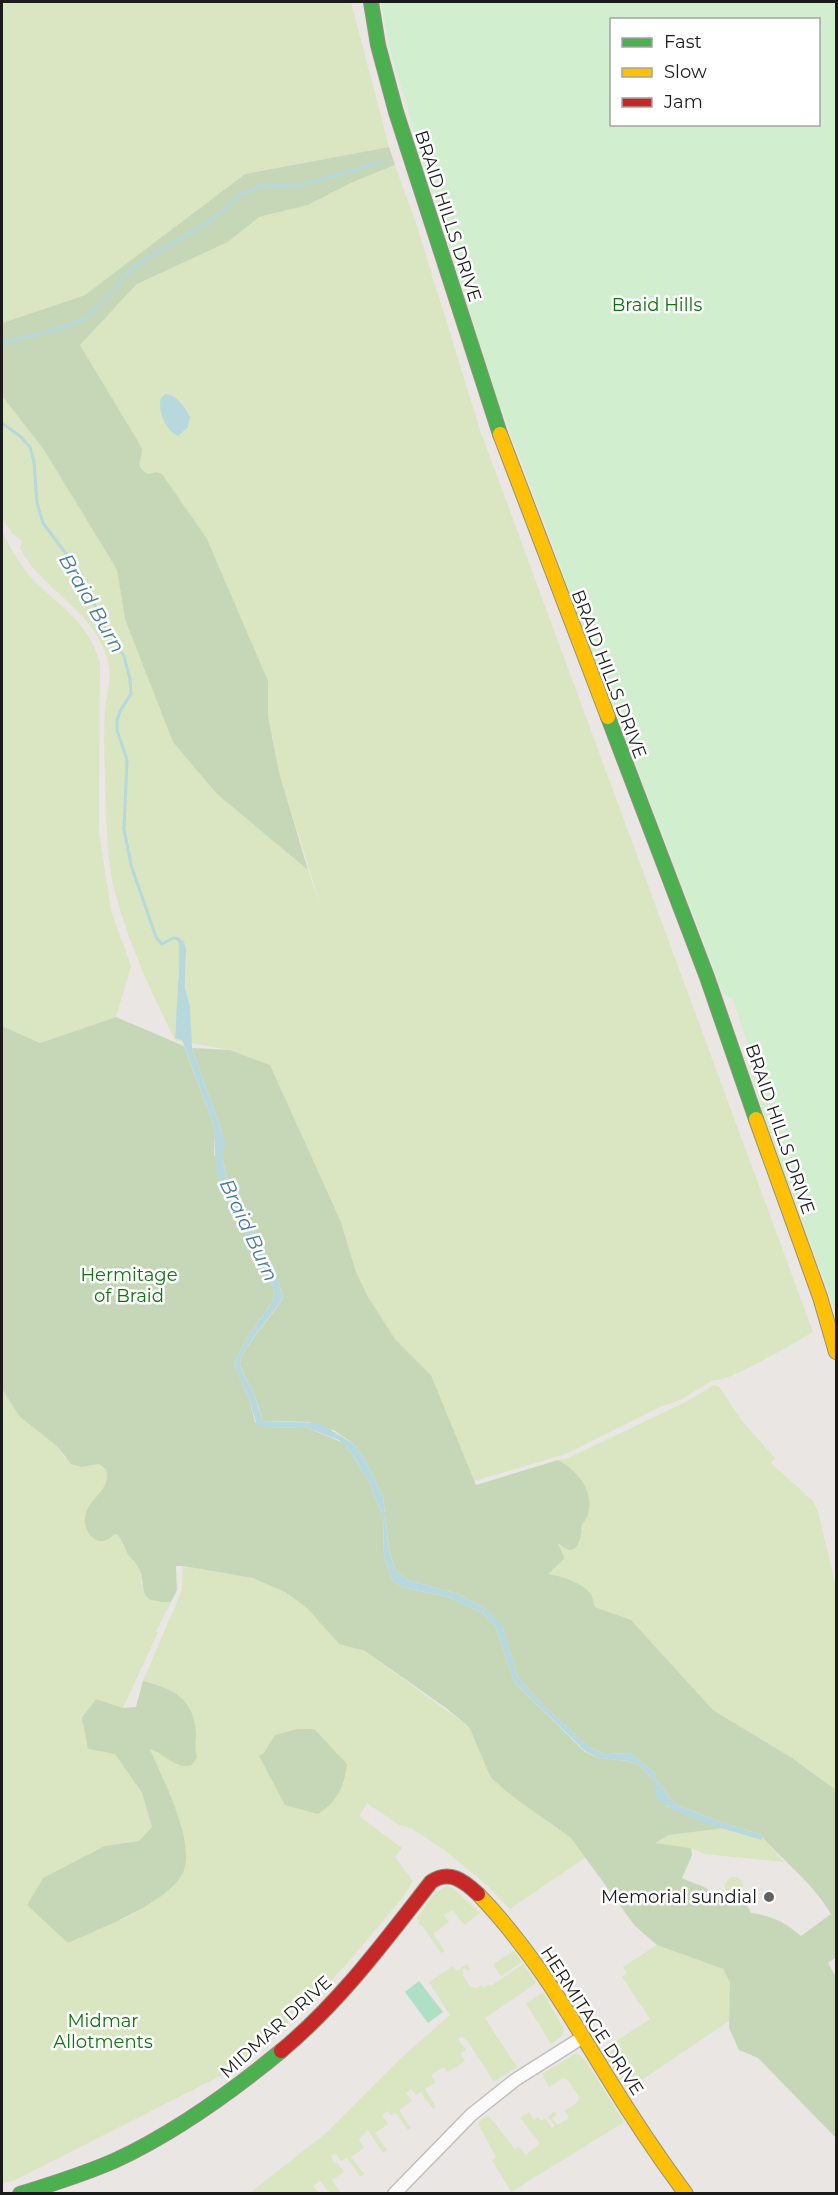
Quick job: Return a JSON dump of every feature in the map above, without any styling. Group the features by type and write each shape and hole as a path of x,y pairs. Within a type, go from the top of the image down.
{"street":[{"name":"BRAID HILLS DRIVE","path":"370,2 378,45 396,112 497,427 715,999 820,1297 837,1352"},
{"name":"MIDMAR DRIVE","path":"20,2193 72,2177 120,2157 170,2131 230,2092 297,2037 344,1991 382,1948 433,1881 442,1876 456,1878"},
{"name":"HERMITAGE DRIVE","path":"456,1878 478,1895 511,1930 542,1972 646,2138 686,2193"},
{"path":"394,2193 471,2115 516,2080 583,2037"}],"green space":[{"path":"11,2 351,2 389,147 245,174 85,295 2,323 2,4"},
{"name":"Braid Hills","path":"381,2 836,2 836,1312 768,1129 748,1061 752,1058 733,1000 723,993 566,587 565,578 496,395 391,54"},
{"path":"389,147 395,165 353,182 308,205 259,217 228,242 137,284 80,345 142,448 141,468 148,474 156,472 162,474 207,539 268,681 268,716 279,772 308,870 217,794 173,742 125,619 117,570 44,450 2,396 2,323 85,295 245,174"},
{"path":"395,165 416,223 480,430 813,1332 746,1369 713,1380 682,1399 658,1408 566,1454 474,1481 431,1375 395,1339 368,1297 356,1272 341,1222 270,1065 230,1050 191,1043 187,1010 186,950 179,937 175,1038 182,1039 183,1042 175,1040 132,944 111,875 104,761 105,711 110,678 107,657 89,624 29,563 20,548 22,541 12,533 2,518 2,396 44,450 117,570 125,619 217,794 308,870 322,911 279,772 268,716 268,681 153,472 148,474 141,468 139,459 80,345 137,284 228,242 259,217 308,205 353,182"},
{"path":"2,532 29,575 71,614 88,635 100,663 99,832 111,911 131,966 116,1017 40,1043 2,1026"},
{"name":"Hermitage of Braid","path":"116,1017 184,1046 215,1129 214,1155 243,1221 247,1237 275,1292 273,1301 247,1337 234,1364 249,1399 255,1422 269,1428 305,1427 344,1443 369,1481 383,1518 384,1556 392,1580 402,1587 448,1597 483,1613 495,1626 515,1683 585,1752 599,1758 628,1761 641,1766 654,1781 666,1806 725,1828 669,1835 655,1843 691,1848 692,1855 682,1878 725,1900 744,1900 751,1913 778,1920 801,1936 831,1914 816,1893 763,1838 763,1835 723,1823 675,1804 655,1778 654,1772 630,1753 605,1754 589,1747 541,1703 518,1677 502,1626 485,1608 458,1594 408,1580 395,1570 389,1550 383,1496 363,1456 354,1444 335,1431 309,1422 263,1421 240,1364 245,1350 283,1297 274,1267 255,1237 251,1220 236,1200 228,1181 222,1156 224,1138 192,1048 230,1050 270,1065 341,1222 356,1272 368,1297 395,1339 431,1375 476,1485 558,1460 572,1469 583,1482 590,1505 579,1541 576,1547 570,1550 558,1544 564,1559 548,1574 565,1578 586,1589 595,1607 631,1620 713,1710 792,1758 836,1790 836,1957 828,1963 836,1977 836,2138 758,2058 739,2050 729,2028 730,1982 723,1969 657,1945 635,1926 571,1838 491,1778 469,1727 446,1708 365,1651 339,1644 307,1608 285,1592 253,1578 176,1566 177,1590 171,1602 151,1600 144,1593 138,1567 129,1556 118,1535 114,1534 109,1539 99,1541 90,1535 85,1525 86,1511 106,1483 106,1469 99,1464 82,1467 71,1464 58,1447 20,1417 2,1389 2,1026 40,1043"},
{"path":"714,1385 719,1387 743,1422 775,1458 771,1463 813,1501 818,1512 836,1587 836,1790 792,1758 713,1710 631,1620 595,1607 592,1600 576,1584 547,1575 564,1557 557,1544 566,1549 583,1529 590,1503 586,1488 577,1474 558,1460 568,1458 686,1402"},
{"name":"Midmar Allotments","path":"2,1389 20,1417 58,1447 64,1457 82,1467 99,1464 106,1469 105,1485 87,1514 85,1523 88,1533 94,1539 101,1541 114,1534 118,1535 139,1569 147,1597 156,1602 171,1602 123,1708 96,1699 115,1753 142,1794 152,1827 139,1841 105,1846 105,1926 133,1915 183,1873 186,1855 136,1707 143,1681 182,1590 183,1566 253,1578 270,1584 297,1599 316,1616 339,1644 365,1651 469,1727 491,1778 571,1838 586,1857 510,1909 487,1885 443,1849 411,1828 399,1825 367,1803 359,1816 402,1848 395,1857 413,1881 403,1897 345,1966 282,2029 236,2068 13,2181 2,2183"},
{"path":"143,1681 164,1688 180,1697 191,1711 194,1721 197,1757 192,1765 180,1765 150,1749 169,1791 180,1823 186,1854 185,1867 179,1879 168,1891 152,1902 134,1913 68,1943 27,1905 43,1878 105,1846 139,1841 152,1827 142,1793 115,1754 88,1749 82,1718 96,1699 123,1708 136,1707"},
{"path":"297,1729 314,1729 347,1764 339,1793 331,1804 318,1814 285,1805 259,1756 264,1753 275,1735"},
{"path":"725,1828 762,1840 763,1838 784,1862 705,1854 691,1848 654,1844 669,1835"},
{"path":"734,1877 740,1880 743,1886 740,1892 734,1895 728,1892 725,1886 728,1880"},
{"path":"447,1886 453,1888 480,1913 464,1925 453,1910 444,1915 449,1922 433,1934 445,1951 441,1953 418,1923 420,1921 417,1918 434,1893"},
{"path":"657,1945 723,1969 731,1982 729,2021 627,2090 601,2051 650,2019 622,1977 627,1973 623,1967"},
{"path":"514,1951 522,1962 501,1976 493,1964"},
{"path":"467,1964 470,1969 462,1970 464,1973 462,1975 471,1987 477,1988 481,1985 483,1988 489,1984 491,1986 523,1964 536,1983 485,2018 517,2067 494,2082 462,2036 458,2039 466,2050 460,2054 465,2061 448,2072 444,2067 431,2075 436,2082 425,2089 436,2107 433,2109 421,2092 416,2095 412,2089 406,2093 412,2101 399,2110 411,2128 408,2130 396,2113 391,2115 388,2111 382,2115 388,2124 375,2133 387,2150 383,2153 368,2130 359,2139 364,2148 351,2157 364,2174 360,2177 347,2158 341,2161 336,2154 331,2155 334,2163 337,2163 344,2172 332,2180 341,2193 330,2193 320,2181 313,2186 319,2193 250,2193 326,2133 400,2059 450,2015 429,1982 453,1966 456,1971"},
{"path":"419,1981 443,2012 428,2023 405,1992"},
{"path":"543,1993 564,2029 562,2036 551,2044 526,2003"},
{"path":"575,2054 581,2056 587,2063 624,2122 511,2192 492,2160 496,2157 478,2123 488,2115 515,2149 518,2146 526,2155 540,2143 520,2118 529,2112 534,2120 538,2117 541,2121 545,2118 552,2128 555,2126 548,2117 554,2111 557,2115 552,2118 557,2125 569,2118 565,2111 578,2102 579,2097 568,2080 563,2078 549,2087 542,2074"}],"water":[{"path":"165,394 177,399 190,417 188,427 178,436 166,425 161,414 161,398"},
{"path":"179,937 186,949 185,988 190,1007 192,1048 224,1138 222,1156 228,1181 236,1200 251,1220 255,1237 274,1267 283,1297 245,1350 240,1364 263,1421 319,1423 354,1444 363,1456 383,1496 389,1551 395,1570 408,1580 458,1594 485,1608 502,1625 518,1677 541,1703 589,1747 605,1754 630,1753 654,1772 655,1778 675,1804 723,1823 763,1835 762,1840 678,1812 656,1798 654,1781 641,1766 628,1761 599,1758 585,1751 515,1683 495,1626 483,1613 448,1597 402,1587 392,1580 384,1556 383,1518 369,1481 346,1446 339,1440 305,1427 269,1428 257,1425 234,1364 247,1337 273,1301 275,1292 247,1237 243,1221 225,1196 215,1167 215,1129 182,1040 175,1038"}],"waterway":[{"path":"2,342 48,332 85,319 139,263 212,220 240,195 261,186 302,185 382,162"},
{"name":"Braid Burn","path":"2,423 30,447 34,462 37,503 43,523 81,574 103,624 124,656 131,694 120,711 117,730 127,760 124,829 131,865 156,937 162,944 173,938 177,938 180,942"}],"traffic: fast":[{"path":"371,2 378,45 396,112 500,434"},
{"path":"608,717 707,977 756,1119"},
{"path":"20,2194 92,2170 160,2137 202,2111 281,2051"}],"traffic: slow":[{"path":"500,434 608,717"},
{"path":"756,1119 820,1297 836,1352"},
{"path":"478,1894 531,1957 634,2119 686,2194"}],"traffic: jam":[{"path":"281,2051 342,1992 431,1882 444,1877 456,1878 478,1894"}],"place":[{"name":"Memorial sundial","path":"769,1897"}]}
